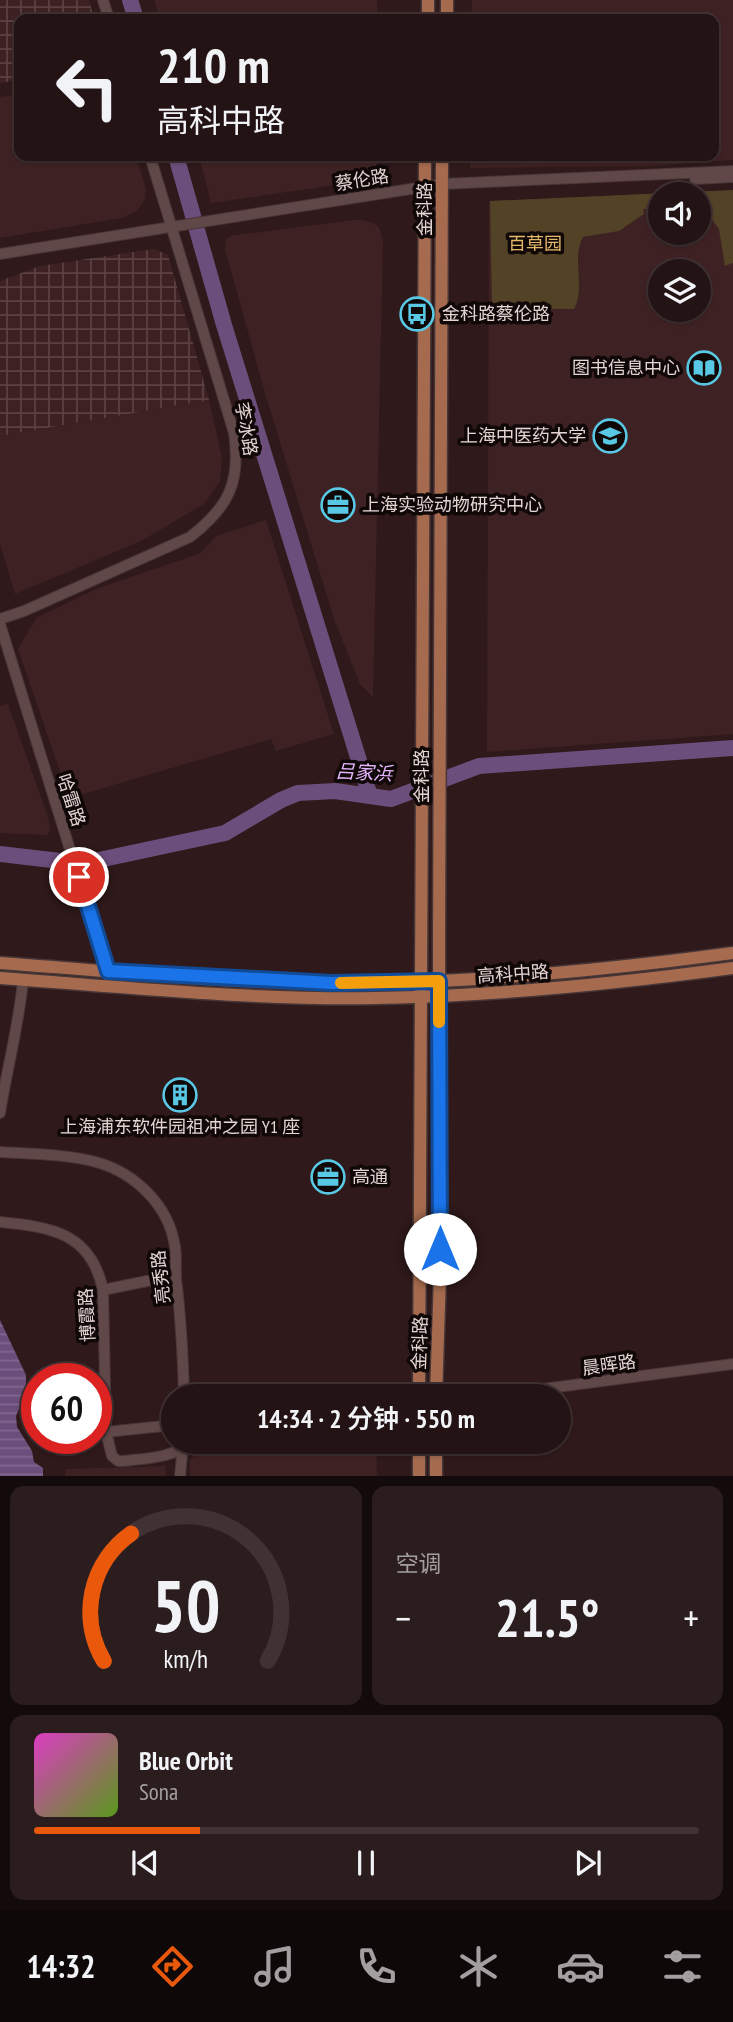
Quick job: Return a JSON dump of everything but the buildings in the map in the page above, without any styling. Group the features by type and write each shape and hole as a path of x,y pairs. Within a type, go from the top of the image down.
{"main road":[{"name":"金科路","path":"419,1384 425,161"},
{"name":"金科路","path":"436,1384 440,1275 442,161"},
{"name":"高科中路","path":"0,964 254,980 374,983 561,973 733,953"},
{"name":"高科中路","path":"0,978 305,997 439,996 562,988 733,968"},
{"path":"418,1476 419,1454"},
{"path":"436,1454 436,1476"}],"street":[{"name":"李冰路","path":"0,621 190,537 209,522 224,504 232,487 237,469 234,433 177,228 152,161"},
{"name":"蔡伦路","path":"0,254 442,187 733,171"},
{"name":"蔡伦路","path":"442,187 733,177"},
{"name":"蔡伦路","path":"0,260 177,228"},
{"name":"哈雷路","path":"0,621 111,986"},
{"path":"0,1114 9,1053 18,1022 23,980"},
{"name":"亮秀路","path":"0,1152 95,1162 130,1177 145,1189 164,1215 175,1247 182,1318 184,1384"},
{"name":"博霞路","path":"0,1222 45,1227 67,1236 91,1258 103,1290 105,1363"},
{"path":"103,1290 176,1275"},
{"name":"晨晖路","path":"571,1385 733,1364"},
{"path":"112,1431 161,1425"},
{"path":"112,1453 118,1461 170,1454"},
{"path":"180,1476 182,1454"}],"shaded area":[{"path":"0,0 89,0 93,14 14,14 14,81 0,83"},
{"path":"154,0 377,0 377,14 158,14"},
{"path":"472,0 733,0 733,160 653,166 470,168 470,161 719,161 719,14 471,14"},
{"path":"14,95 14,161 138,161 146,189 145,199 137,211 122,218 0,238 0,97"},
{"path":"200,161 376,161 376,179 211,203"},
{"name":"上海中医药大学","path":"733,190 733,734 487,752 489,201 648,194 648,245 711,245 711,191"},
{"name":"上海实验动物研究中心","path":"353,220 375,224 380,229 383,242 373,697 360,684 334,619 264,390 225,249 226,240 230,236"},
{"path":"154,249 168,255 209,400 0,436 0,281 40,266"},
{"path":"209,400 222,457 220,482 204,504 141,541 15,594 0,544 0,436"},
{"path":"266,520 334,734 276,751 271,739 69,798 18,649 36,618 96,589 201,553 216,536"},
{"path":"8,704 49,820 50,829 47,835 0,833 0,706"},
{"path":"0,1320 21,1364 21,1404 16,1416 21,1433 21,1454 33,1454 34,1462 43,1468 43,1476 0,1476"},
{"path":"196,1454 376,1454 377,1476 190,1476 190,1460"},
{"path":"166,1466 165,1476 65,1476 66,1469"}],"green space":[{"name":"百草园","path":"733,190 733,263 725,266 719,229 711,218 711,191"},
{"name":"百草园","path":"648,194 648,209 643,209 644,214 619,231 583,237 578,254 579,292 574,309 492,308 490,201"}],"waterway":[{"path":"130,0 134,14"},
{"path":"177,161 224,325 370,796"},
{"name":"吕家浜","path":"0,854 69,862 94,861 225,833 298,793 335,791 391,799 479,766 733,748"}],"slow traffic":[{"path":"341,983 439,981 439,1022"}],"place":[{"name":"金科路蔡伦路","path":"417,314"},
{"name":"图书信息中心","path":"704,368"},
{"name":"上海中医药大学","path":"610,436"},
{"name":"上海实验动物研究中心","path":"338,505"},
{"name":"上海浦东软件园祖冲之园 Y1 座","path":"180,1095"},
{"name":"高通","path":"328,1177"}],"route":[{"path":"79,877 108,971 332,983 439,981 440,1249"}]}
